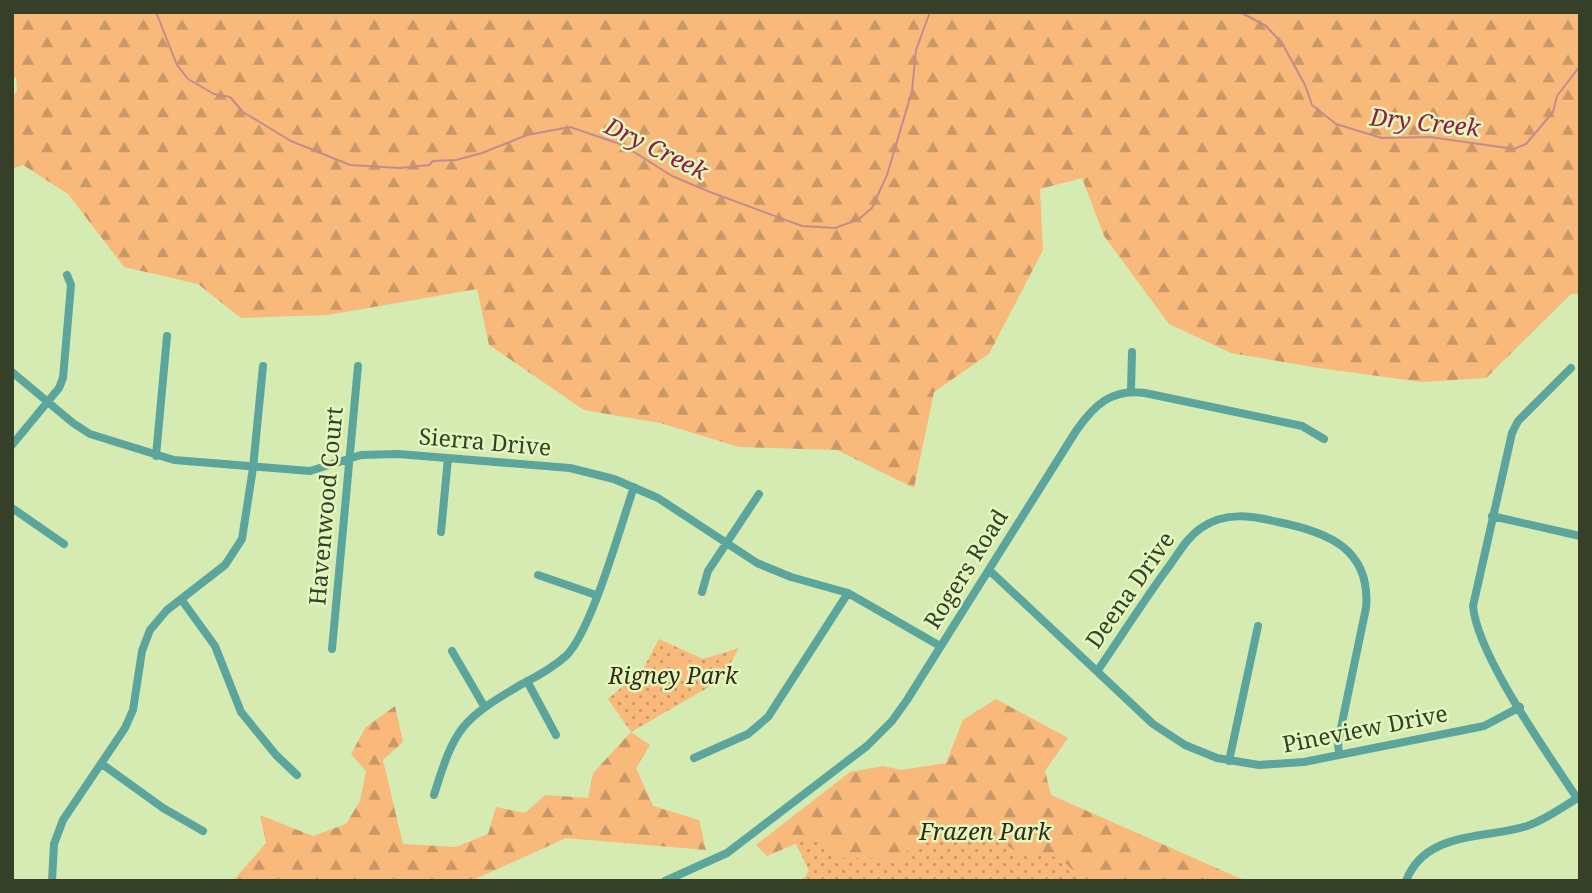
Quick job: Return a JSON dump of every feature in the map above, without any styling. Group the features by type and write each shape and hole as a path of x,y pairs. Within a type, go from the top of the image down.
{"street":[{"path":"12,445 63,378 71,285 67,275"},
{"path":"156,456 167,336"},
{"path":"1132,352 1131,390 1302,426 1324,439"},
{"path":"52,881 56,836 63,820 102,764 133,710 142,651 150,629 160,616 236,553 246,526 263,366"},
{"name":"Havenwood Court","path":"332,649 358,366"},
{"path":"1406,881 1418,859 1436,846 1531,824 1578,797 1488,655 1474,621 1474,598 1512,433 1518,421 1571,368"},
{"name":"Sierra Drive","path":"12,372 90,434 156,456 253,468 310,471 380,453 570,468 634,487 658,498 779,573 848,593 940,646"},
{"name":"Rogers Road","path":"665,881 727,853 867,746 892,721 1086,417 1110,396 1131,390"},
{"path":"441,532 447,458"},
{"path":"434,795 451,743 465,721 484,706 554,666 578,641 634,487"},
{"path":"702,592 708,571 759,494"},
{"path":"12,509 64,544"},
{"name":"Deena Drive","path":"1098,670 1184,545 1202,527 1223,518 1245,515 1326,534 1349,552 1358,564 1366,590 1366,608 1338,742 1339,755"},
{"path":"1492,516 1580,537"},
{"name":"Pineview Drive","path":"989,570 1166,734 1196,751 1229,761 1283,765 1339,755 1484,726 1520,708"},
{"path":"538,575 596,595"},
{"path":"694,758 748,734 768,717 848,593"},
{"path":"181,599 220,656 232,695 241,712 271,750 297,775"},
{"path":"1229,761 1258,626"},
{"path":"452,651 484,706"},
{"path":"527,681 556,735"},
{"path":"102,764 163,807 203,831"}],"green space":[{"path":"12,12 1580,12 1580,294 1571,294 1486,378 1422,382 1231,353 1169,324 1104,236 1082,178 1040,189 1043,250 989,354 934,392 914,488 837,450 739,447 660,423 584,410 489,345 477,289 328,315 241,318 198,284 124,267 68,194 23,165 12,169 12,97 17,91 16,77 12,78"},
{"name":"Rigney Park","path":"659,639 703,659 739,648 721,680 631,732 608,699 643,669"},
{"path":"676,653 695,665 687,677 668,664"},
{"name":"Frazen Park","path":"996,699 1068,738 1045,771 1051,795 1246,881 1079,881 1080,878 1060,857 1019,853 1004,844 976,835 912,845 900,859 842,858 829,846 807,839 767,856 756,845 850,772 883,766 901,770 946,763 963,720"},
{"path":"395,706 403,742 383,760 403,844 456,847 488,834 496,807 525,813 545,795 588,798 593,773 631,732 650,745 636,768 653,806 699,820 706,850 566,838 471,881 233,881 266,843 260,815 313,836 346,824 360,801 366,771 351,754 366,727"},
{"name":"Frazen Park","path":"878,782 1246,881 801,881 809,871 794,840"}],"waterway":[{"name":"Dry Creek","path":"156,12 177,65 188,79 214,94 230,97 243,112 291,141 350,165 400,168 429,165 433,161 456,160 482,153 527,135 570,127 623,145 672,176 710,192 802,226 835,228 859,219 872,208 887,175 912,91 916,50 930,12"},
{"name":"Dry Creek","path":"1240,12 1266,26 1282,43 1305,85 1312,105 1336,124 1382,138 1430,137 1514,149 1526,144 1553,112 1557,96 1580,66"}]}
